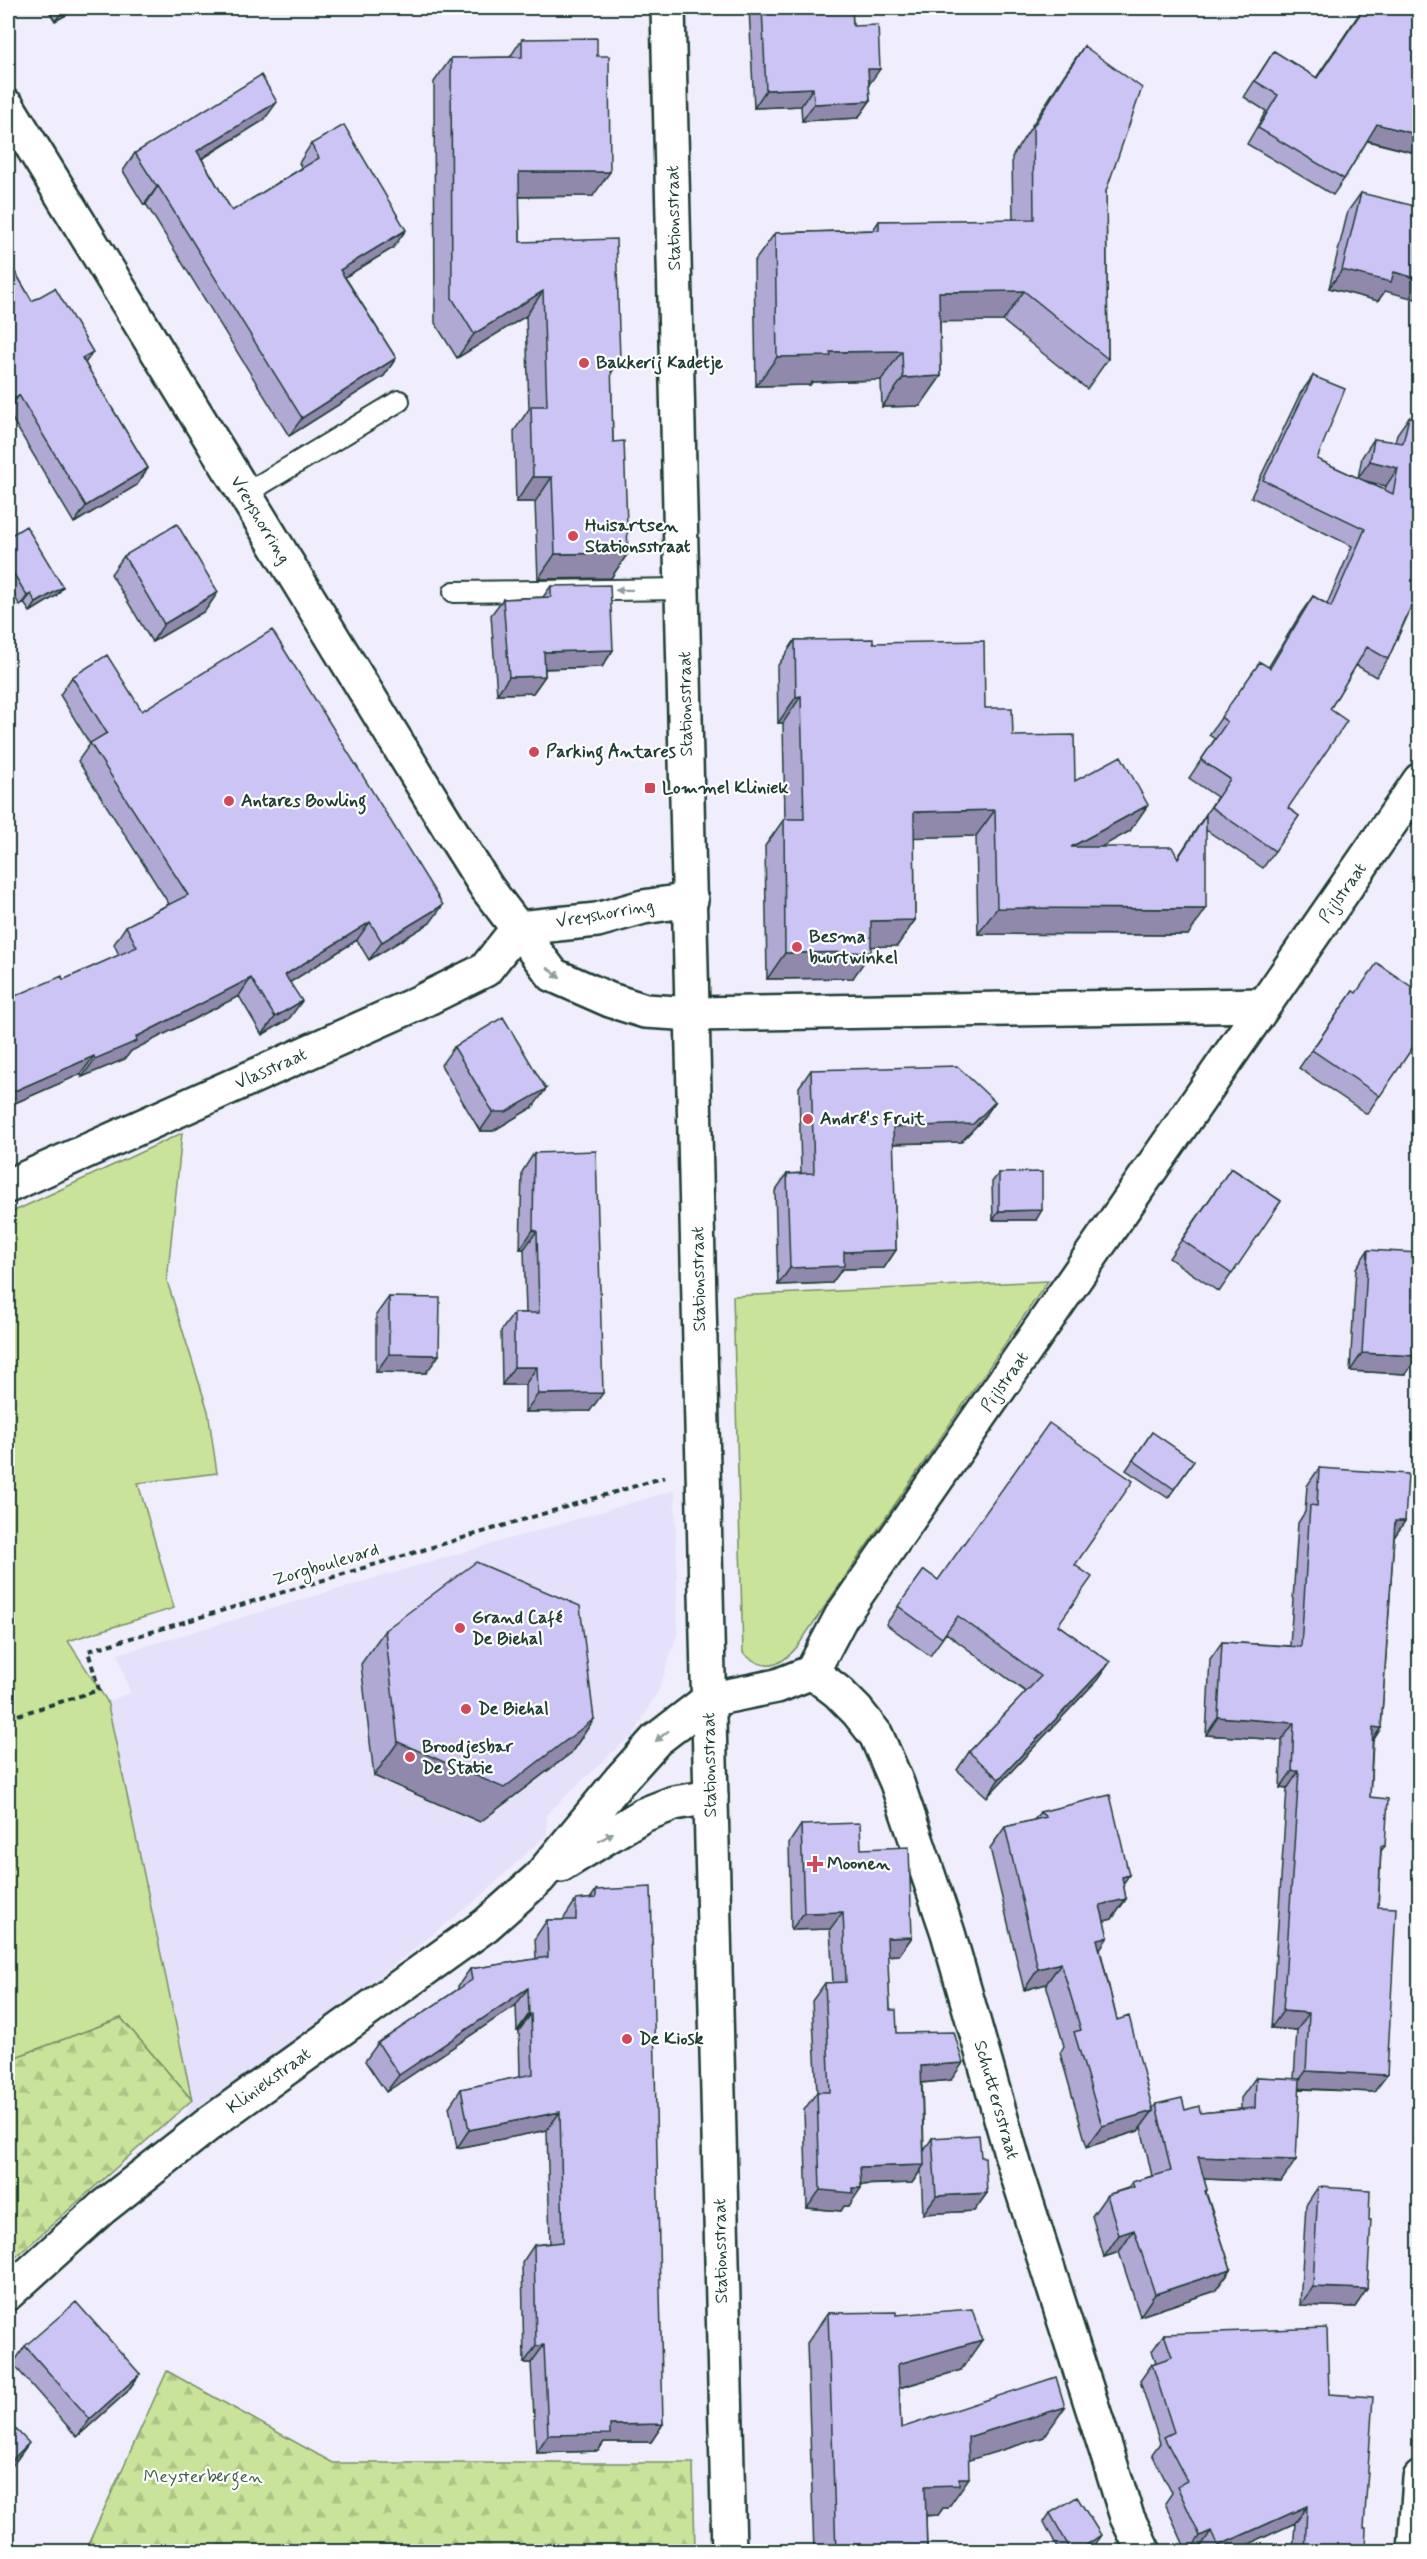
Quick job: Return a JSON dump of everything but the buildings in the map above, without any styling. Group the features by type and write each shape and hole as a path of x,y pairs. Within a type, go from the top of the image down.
{"street":[{"name":"Stationsstraat","path":"668,8 694,1014 729,2552"},
{"name":"Vreyshorring","path":"8,107 487,888 553,975 610,1000 645,1011 694,1014"},
{"name":"Pijlstraat","path":"812,1672 841,1617 1419,780"},
{"name":"Vreyshorring","path":"518,928 597,920 643,907 691,900"},
{"name":"Vlasstraat","path":"8,1186 416,1004 485,970 518,928"},
{"path":"694,1014 1264,1005"},
{"path":"708,1700 777,1686 812,1672"},
{"name":"Schuttersstraat","path":"812,1672 838,1692 876,1735 897,1783 948,1933 1016,2167 1108,2459 1127,2517 1144,2552"},
{"name":"Kliniekstraat","path":"8,2293 102,2208 210,2123 486,1924 538,1878 656,1740 708,1700"},
{"name":"Kliniekstraat","path":"538,1878 643,1815 674,1803 711,1797"},
{"path":"1415,2552 1419,2478"}],"lane":[{"path":"244,494 399,401"},
{"path":"454,592 683,589"}],"path":[{"name":"Zorgboulevard","path":"8,1718 99,1690 88,1651 703,1466"}],"shaded area":[{"path":"675,1490 678,1632 659,1689 633,1736 619,1746 547,1814 547,1834 480,1897 379,1977 348,2005 182,2130 176,2127 184,2120 192,2100 107,1701 130,1693 118,1654"}],"green space":[{"path":"182,1133 167,1281 208,1411 217,1473 138,1483 174,1608 68,1641 107,1701 192,2100 121,2018 8,2060 8,1214"},
{"path":"1048,1281 797,1647 784,1659 772,1665 758,1663 743,1653 733,1296"},
{"path":"121,2018 192,2100 8,2264 8,2060"},
{"name":"Meysterbergen","path":"167,2371 333,2463 693,2463 695,2551 85,2551"}],"place":[{"name":"Bakkerij Kadetje","path":"584,363"},
{"name":"Huisartsen Stationsstraat","path":"573,536"},
{"name":"Parking Antares","path":"534,752"},
{"name":"Lommel Kliniek","path":"650,788"},
{"name":"Antares Bowling","path":"229,801"},
{"name":"Besma buurtwinkel","path":"797,947"},
{"name":"André's Fruit","path":"808,1119"},
{"name":"Grand Café De Biehal","path":"460,1628"},
{"name":"De Biehal","path":"466,1709"},
{"name":"Broodjesbar De Statie","path":"410,1757"},
{"name":"Moonen","path":"815,1864"},
{"name":"De Kiosk","path":"627,2039"}]}
